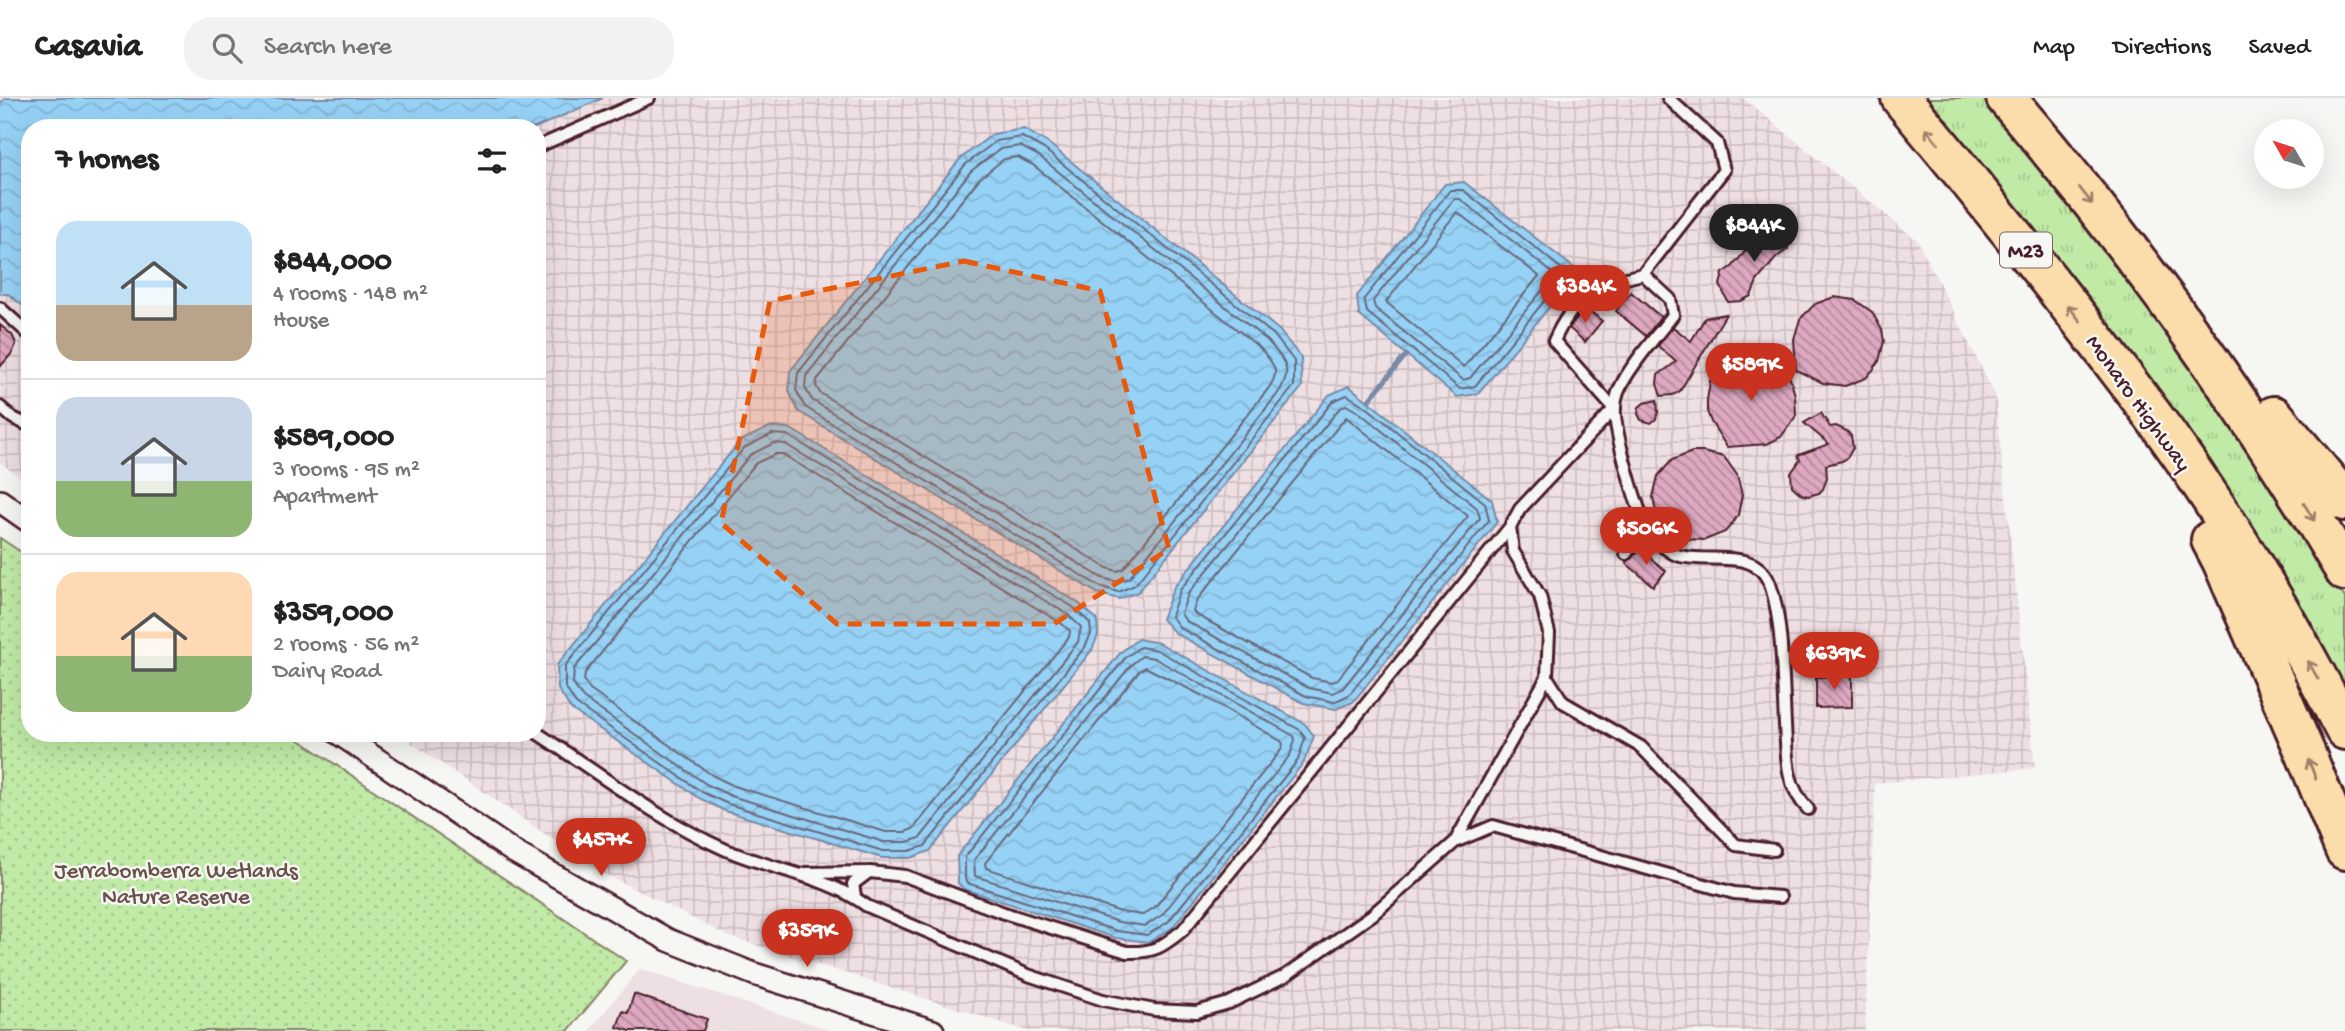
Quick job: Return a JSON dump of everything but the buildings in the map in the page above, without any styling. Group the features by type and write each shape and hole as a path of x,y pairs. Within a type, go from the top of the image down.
{"highway":[{"name":"Monaro Highway","path":"1901,98 2001,218 2146,406 2242,548 2287,623 2345,730"},
{"path":"2006,98 2134,256 2221,374 2291,481 2345,571"},
{"path":"2221,374 2253,390 2345,501"},
{"path":"2146,406 2146,434 2180,484 2222,561 2345,850"}],"street":[{"path":"0,501 21,516"},
{"path":"351,742 514,852 668,940 754,974 933,1031"}],"lane":[{"path":"546,143 649,98"},
{"path":"1668,98 1717,143 1724,170 1643,274 1623,278 1584,297 1563,320 1554,341 1614,409 1639,512 1649,531 1676,555 1744,560 1758,568 1768,579 1778,629 1787,770 1799,800 1808,809"},
{"path":"797,873 870,872 905,876 1004,913 1127,952 1146,952 1163,946 1183,930 1510,527 1520,509 1614,409 1620,387 1673,314 1670,299 1643,274"},
{"path":"0,308 21,327"},
{"path":"0,407 21,422"},
{"path":"1455,842 1547,677 1549,633 1540,596 1513,551 1510,527"},
{"path":"1626,554 1636,541 1649,531"},
{"path":"1547,677 1563,702 1641,747 1736,845 1774,850"},
{"path":"546,739 699,838 765,865 797,873 855,896 867,906 1028,975 1103,1000 1154,1010 1197,1012 1229,1003 1285,976 1372,915 1455,842 1493,826 1734,893 1780,897"},
{"path":"855,896 853,884 870,872"}],"highlighted area":[{"path":"964,261 1100,291 1169,549 1054,624 837,624 721,523 770,301"}],"shaded area":[{"path":"0,98 1743,98 1918,241 1995,395 2035,768 1875,783 1865,1031 1028,1031 728,936 601,872 410,742 546,742 546,119 21,119 21,478 0,462"},
{"path":"640,969 833,1031 589,1031"}],"green space":[{"path":"1918,98 1986,98 2167,324 2311,541 2345,598 2345,704"},
{"name":"Jerrabomberra Wetlands Nature Reserve","path":"0,538 21,552 21,742 302,742 626,961 568,1031 0,1031"}],"water":[{"path":"5,98 603,98 546,123 546,119 21,119 21,304 8,294 0,294 0,104"},
{"path":"1024,129 1048,143 1279,330 1301,358 1302,387 1138,592 1119,599 1097,593 798,411 789,391 790,371 960,159 993,134"},
{"path":"1464,182 1574,268 1574,281 1560,294 1478,394 1457,397 1359,315 1357,296 1445,184"},
{"path":"1349,386 1492,500 1497,522 1353,702 1336,709 1303,703 1175,633 1162,619 1174,587 1329,395"},
{"path":"770,427 789,428 1077,602 1097,619 1098,635 1092,650 930,851 910,858 882,858 725,811 699,798 571,709 558,689 557,665 740,441"},
{"path":"1138,639 1159,643 1305,724 1314,736 1304,762 1172,928 1149,942 1116,938 964,889 958,883 957,856 1121,652"}],"waterway":[{"path":"1369,400 1406,355"}]}
